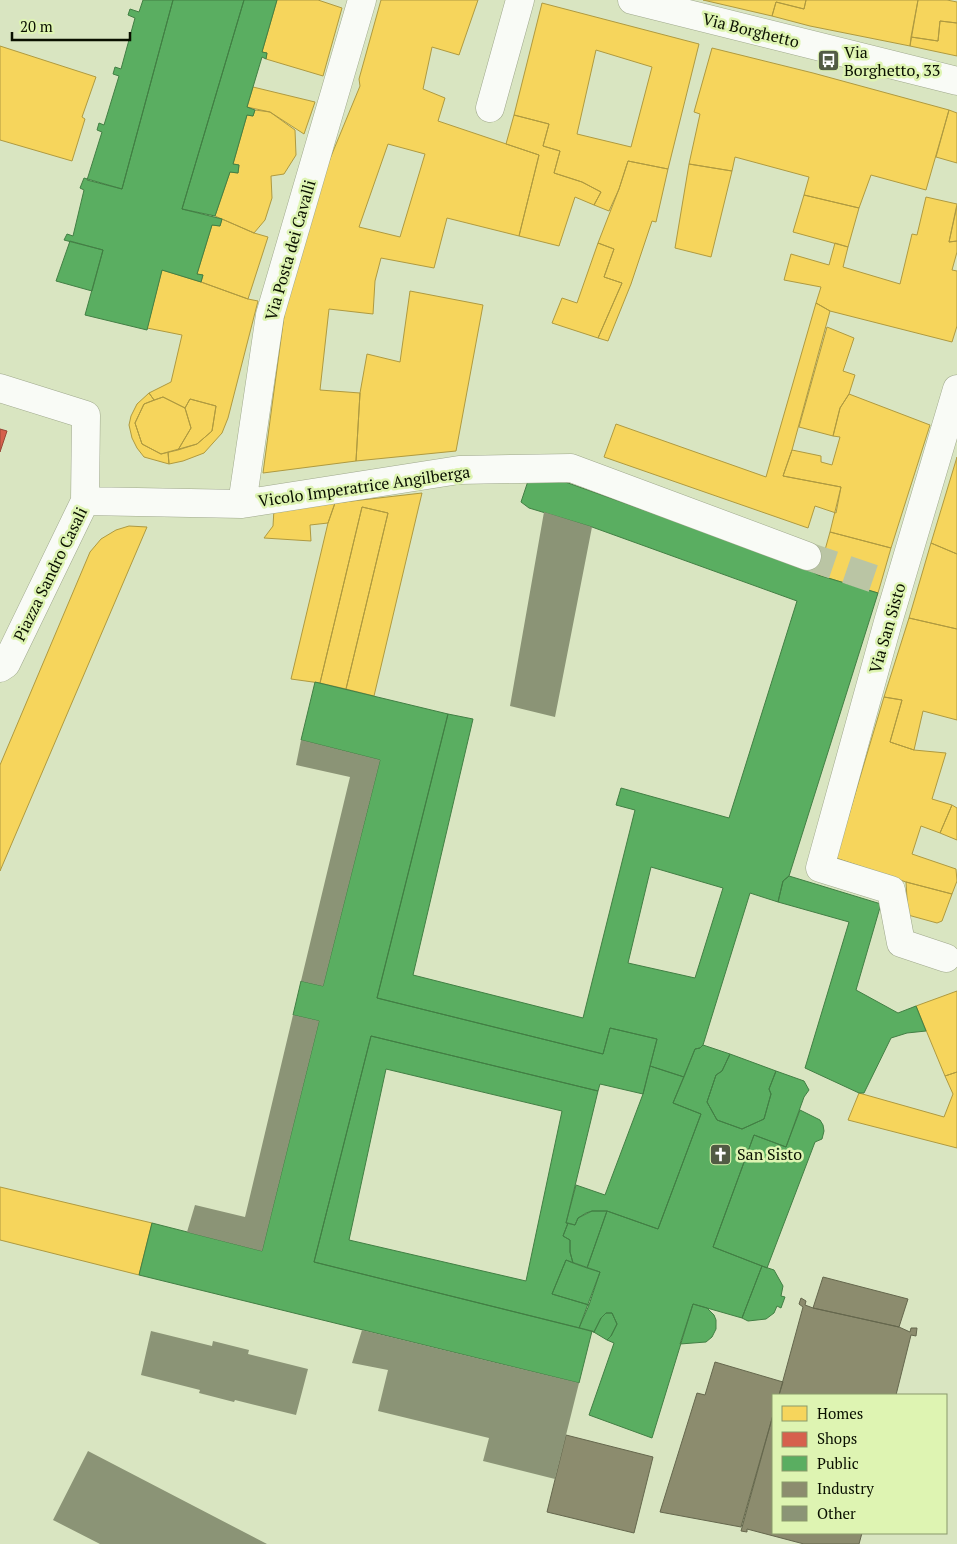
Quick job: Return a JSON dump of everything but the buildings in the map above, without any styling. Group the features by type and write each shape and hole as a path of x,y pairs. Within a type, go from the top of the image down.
{"street":[{"name":"Via Posta dei Cavalli","path":"242,504 270,314 362,0"},
{"path":"490,108 520,0"},
{"name":"Via Borghetto","path":"632,0 957,81"},
{"name":"Piazza Sandro Casali","path":"0,388 86,415 85,501 6,664 0,668"},
{"name":"Via San Sisto","path":"946,958 900,943 891,890 820,868 898,587 957,389"},
{"name":"Vicolo Imperatrice Angilberga","path":"85,501 242,504 459,470 571,468 807,556"}],"tunnel":[{"path":"807,556 898,587"}],"place":[{"name":"Via Borghetto, 33","path":"828,61"},
{"name":"San Sisto","path":"721,1154"}]}
